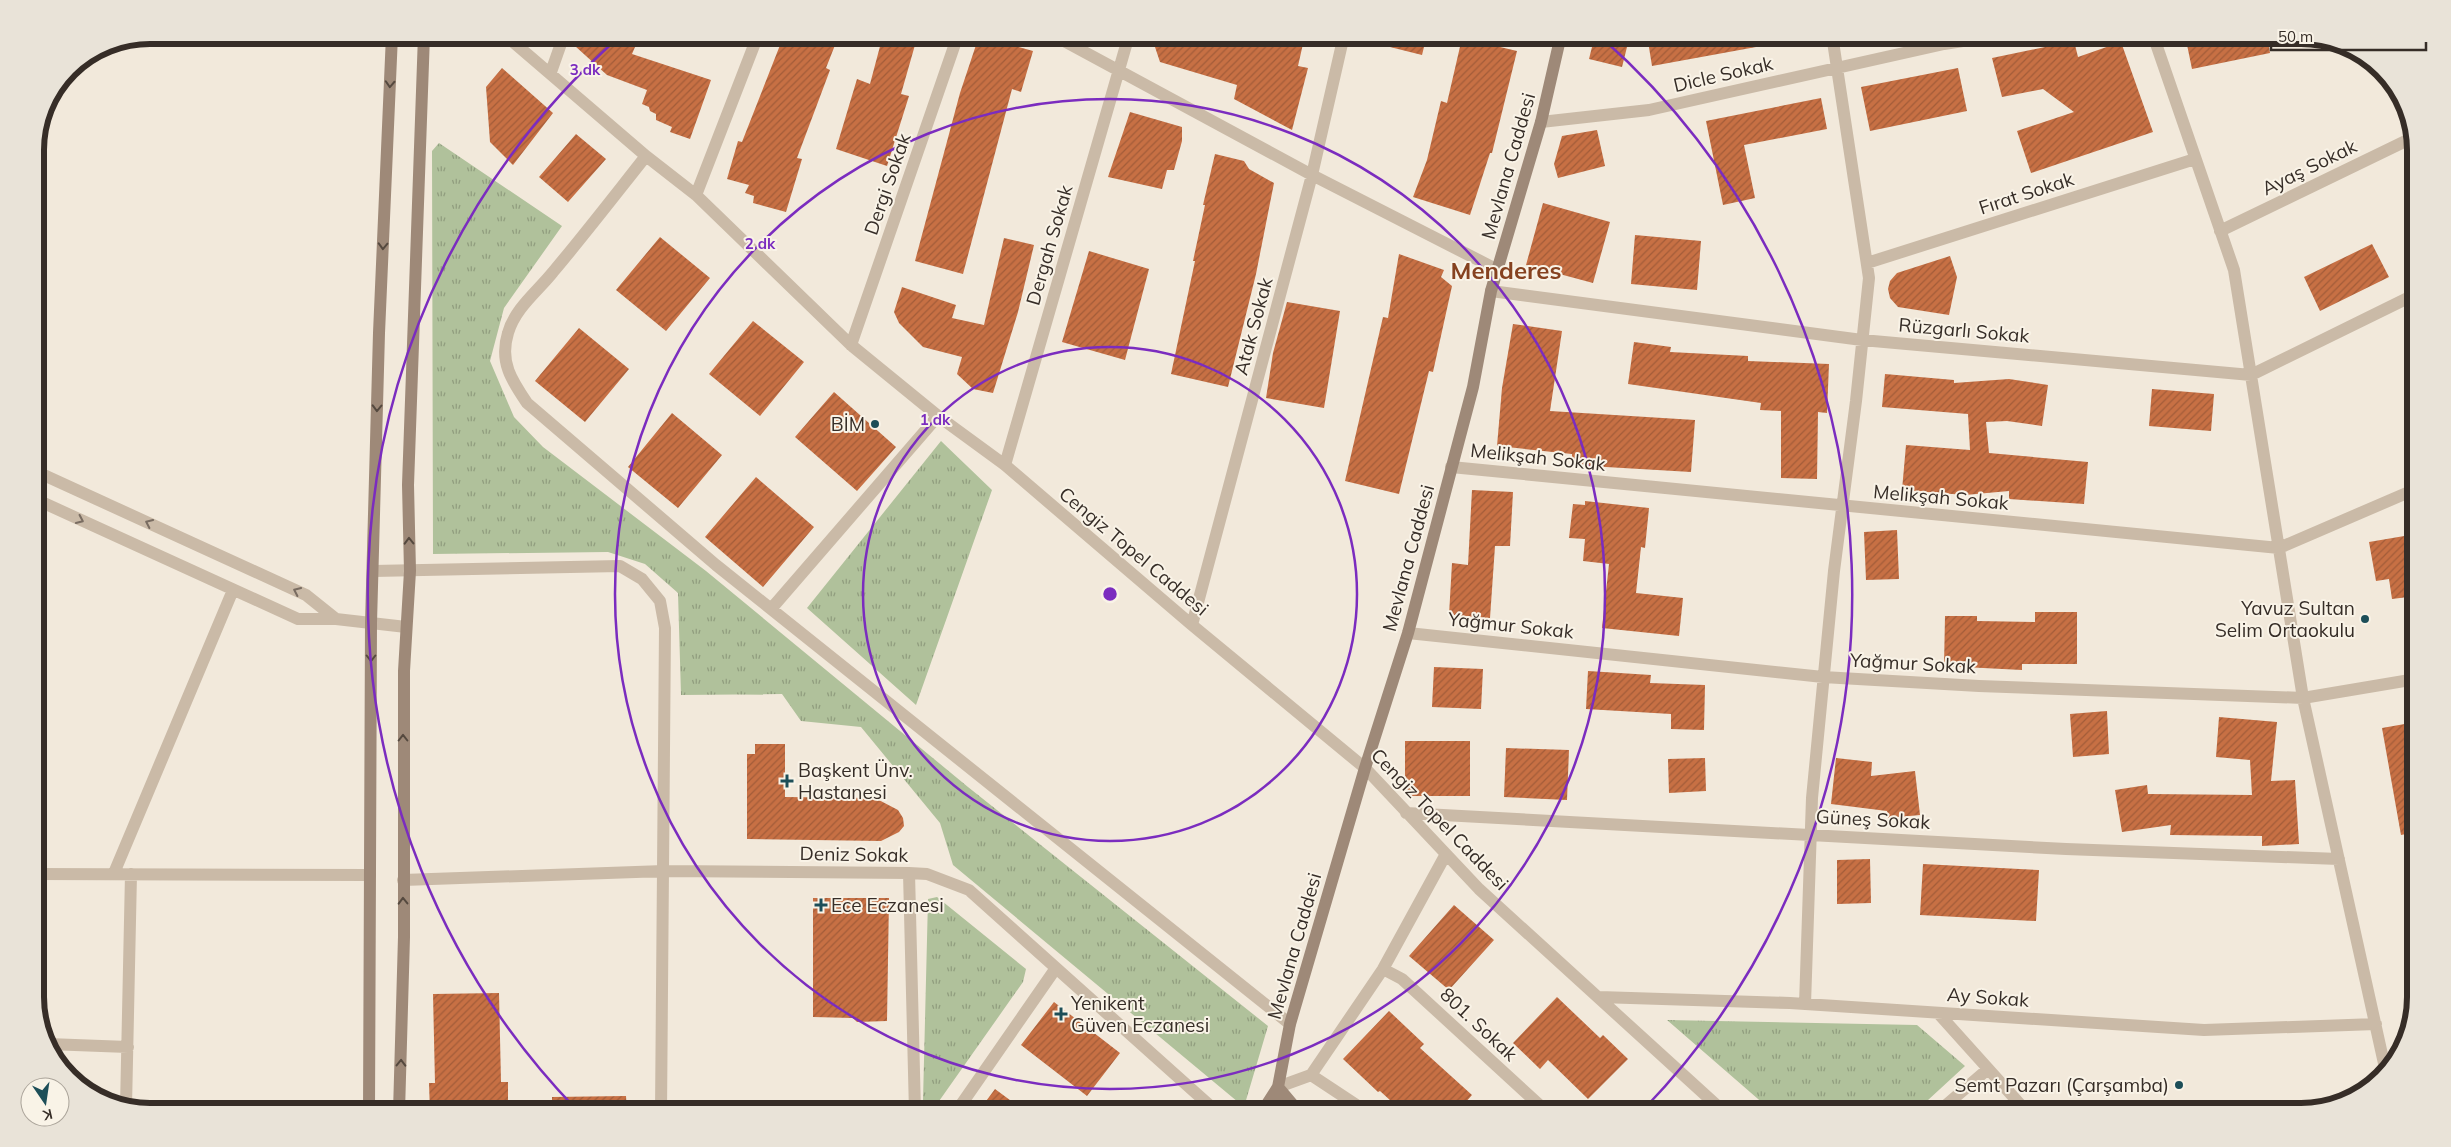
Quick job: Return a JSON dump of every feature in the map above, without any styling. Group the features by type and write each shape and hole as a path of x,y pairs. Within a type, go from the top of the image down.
{"main road":[{"path":"369,1103 371,623 379,333 392,44"},
{"path":"399,1103 404,671 410,571 408,484 424,44"},
{"name":"Mevlana Caddesi","path":"1278,1087 1290,1024 1365,768 1408,632 1472,387 1492,291 1542,122 1559,44"},
{"path":"1268,1103 1278,1087"},
{"path":"1277,1103 1278,1087"},
{"path":"1278,1087 1283,1103"},
{"path":"1278,1087 1291,1103"}],"street":[{"name":"Cengiz Topel Caddesi","path":"517,44 646,156 696,195 851,346 938,416 1004,465 1192,625 1365,768 1479,889 1714,1103"},
{"path":"551,72 561,44"},
{"path":"696,195 755,44"},
{"name":"Dergi Sokak","path":"851,346 955,44"},
{"path":"1069,44 1312,175 1498,270"},
{"name":"Dergah Sokak","path":"1004,465 1126,44"},
{"name":"Atak Sokak","path":"1192,625 1312,175 1342,44"},
{"path":"1805,1004 1811,834 1824,677 1869,278 1833,44"},
{"name":"Dicle Sokak","path":"1542,122 1649,110 1944,44"},
{"path":"2156,44 2234,270 2303,698 2385,1062"},
{"name":"Ayaş Sokak","path":"2220,231 2407,141"},
{"path":"646,156 552,274 521,308 508,333 506,357 509,378 528,403 716,565 1290,1024"},
{"name":"Fırat Sokak","path":"1867,263 2195,159"},
{"name":"Rüzgarlı Sokak","path":"1492,291 1862,340 2251,375"},
{"path":"2251,375 2407,298"},
{"path":"771,609 938,416"},
{"name":"Melikşah Sokak","path":"1451,467 2279,548 2407,493"},
{"path":"44,475 306,595 336,619"},
{"path":"44,503 298,619 336,619 406,627"},
{"path":"373,571 620,566 642,579 660,600 665,628 661,1103"},
{"path":"114,874 233,590"},
{"name":"Yağmur Sokak","path":"1408,632 1824,677 1979,686 2303,698 2407,681"},
{"name":"Güneş Sokak","path":"1406,812 2066,849 2339,858"},
{"path":"1278,1087 1311,1075 1383,969 1446,854"},
{"name":"Deniz Sokak","path":"403,880 664,871 927,874 969,890 1206,1103"},
{"path":"909,873 915,1103"},
{"path":"44,874 370,875"},
{"path":"126,1101 131,874"},
{"path":"962,1103 1056,968"},
{"name":"801. Sokak","path":"1383,969 1402,979 1537,1103"},
{"name":"Ay Sokak","path":"1598,998 1805,1004 2204,1030 2376,1024"},
{"path":"1938,1012 2019,1103"},
{"path":"55,1044 128,1047"},
{"path":"1948,1103 1988,1069"},
{"path":"1311,1075 1353,1103"}],"green space":[{"path":"439,143 562,226 504,308 490,361 514,417 543,447 706,571 968,787 1268,1026 1245,1103 1239,1103 953,865 940,823 861,727 801,721 782,694 681,695 678,593 645,564 608,552 433,554 432,151"},
{"path":"941,441 992,490 916,705 807,608"},
{"path":"937,897 1026,969 1023,982 938,1103 925,1103 923,1101 928,899"},
{"path":"1667,1020 1917,1025 1965,1066 1925,1103 1763,1103"}],"building":[{"path":"576,44 636,44 632,54 711,80 690,139 670,132 672,127 656,120 656,114 650,111 649,107 642,104 647,90 607,75 575,46"},
{"path":"780,44 835,44 826,68 830,70 797,158 802,159 786,212 753,203 754,196 745,193 749,185 727,179 738,141 742,142"},
{"path":"881,44 915,44 901,94 909,96 887,166 836,149 857,79 870,84"},
{"path":"976,44 1008,44 1033,51 1021,92 1012,89 963,274 915,261 960,93"},
{"path":"1154,44 1303,44 1298,66 1308,68 1292,130 1234,99 1237,85 1160,62"},
{"path":"1378,44 1425,44 1422,55"},
{"path":"1461,44 1487,44 1517,51 1492,153 1490,153 1470,215 1413,197 1427,160 1441,101 1447,103"},
{"path":"1593,44 1628,44 1622,67 1589,59"},
{"path":"1648,44 1773,44 1652,66"},
{"path":"2060,44 2075,44 2078,57 2115,44 2122,44 2153,132 2031,173 2017,131 2074,112 2043,89 2002,97 1992,58"},
{"path":"2187,44 2268,44 2270,53 2192,69"},
{"path":"502,68 553,113 513,165 490,142 486,87"},
{"path":"1958,68 1967,111 1870,131 1861,87"},
{"path":"1821,98 1827,129 1744,145 1755,198 1723,205 1706,121"},
{"path":"1130,112 1182,127 1182,141 1174,170 1167,170 1162,189 1108,177"},
{"path":"1597,130 1605,166 1558,178 1554,164 1562,136"},
{"path":"576,134 606,159 568,202 539,177"},
{"path":"1215,154 1244,161 1249,169 1274,183 1256,274 1228,387 1171,374 1195,261 1193,261 1205,205 1203,205"},
{"path":"1543,203 1610,222 1593,283 1526,265"},
{"path":"1635,235 1701,241 1697,290 1631,284"},
{"path":"660,237 710,278 666,331 616,290"},
{"path":"1004,238 1034,245 1018,312 993,393 973,389 957,374 962,357 923,347 899,323 894,312 902,287 956,305 952,318 984,325"},
{"path":"2372,244 2389,277 2320,311 2304,277"},
{"path":"1089,251 1149,269 1125,360 1062,342"},
{"path":"1399,254 1444,270 1441,277 1452,286 1433,372 1429,371 1399,494 1345,481 1383,317 1388,318"},
{"path":"1950,256 1957,277 1949,315 1898,307 1890,298 1888,289 1890,281 1897,273"},
{"path":"1287,302 1340,311 1324,408 1266,398 1273,353"},
{"path":"753,321 804,362 760,416 709,374"},
{"path":"1513,324 1562,331 1550,411 1695,420 1691,472 1572,465 1572,454 1497,446 1502,388"},
{"path":"579,328 629,369 585,422 535,381"},
{"path":"1634,342 1671,347 1670,352 1748,356 1748,361 1829,364 1827,413 1818,412 1817,479 1781,478 1781,411 1760,410 1761,403 1628,384"},
{"path":"1885,374 1954,380 1954,383 2009,379 2048,385 2042,426 2007,421 1986,422 1989,453 2088,462 2084,504 2009,499 2009,491 1965,495 1902,490 1906,445 1970,450 1968,414 1882,407"},
{"path":"2152,389 2214,394 2211,431 2149,426"},
{"path":"834,392 896,447 857,491 795,437"},
{"path":"672,413 722,455 678,508 628,467"},
{"path":"756,477 814,527 763,587 705,537"},
{"path":"1472,490 1513,492 1510,546 1495,546 1490,618 1449,615 1452,563 1468,565"},
{"path":"1585,501 1649,508 1645,548 1641,547 1636,593 1683,598 1679,636 1602,628 1609,564 1583,561 1585,539 1569,538 1573,504 1585,505"},
{"path":"1897,530 1899,579 1866,580 1864,532"},
{"path":"2407,536 2407,597 2392,599 2389,579 2376,581 2369,542"},
{"path":"2035,612 2077,612 2077,664 2022,664 2022,670 1944,666 1945,616 1977,616 1977,621 2035,622"},
{"path":"1434,667 1483,669 1481,709 1432,707"},
{"path":"1588,671 1651,675 1650,683 1705,685 1704,730 1671,729 1671,714 1586,709"},
{"path":"2107,711 2109,754 2073,757 2070,714"},
{"path":"2219,717 2277,722 2271,781 2295,780 2299,844 2262,846 2262,836 2170,835 2171,825 2122,832 2115,790 2147,785 2148,794 2252,795 2250,760 2216,757"},
{"path":"2407,724 2407,834 2401,835 2382,728"},
{"path":"1405,741 1470,741 1470,796 1405,796"},
{"path":"755,744 785,744 785,797 875,798 898,810 903,818 904,826 899,832 881,841 747,839 747,754 755,754"},
{"path":"1506,748 1569,750 1567,800 1504,797"},
{"path":"1705,758 1706,791 1669,793 1668,759"},
{"path":"1836,758 1872,762 1871,776 1915,771 1920,815 1888,818 1887,811 1831,804"},
{"path":"1870,859 1871,903 1837,904 1837,860"},
{"path":"1923,864 2039,870 2036,921 1920,915"},
{"path":"813,898 889,898 887,1021 857,1022 853,1018 813,1017"},
{"path":"1454,905 1494,940 1449,990 1409,956"},
{"path":"499,993 501,1082 508,1082 508,1103 430,1103 429,1083 435,1083 433,994"},
{"path":"1557,997 1600,1038 1603,1035 1628,1059 1588,1099 1548,1060 1540,1069 1513,1043"},
{"path":"1054,1002 1120,1053 1087,1096 1021,1045"},
{"path":"1389,1011 1424,1044 1420,1048 1472,1095 1465,1103 1393,1103 1380,1091 1378,1092 1343,1059"},
{"path":"995,1089 1014,1103 985,1103"},
{"path":"626,1096 626,1103 552,1103 552,1097"}],"place":[{"name":"BİM","path":"875,424"},
{"name":"Yavuz Sultan Selim Ortaokulu","path":"2365,619"},
{"name":"Başkent Ünv. Hastanesi","path":"787,781"},
{"name":"Ece Eczanesi","path":"821,905"},
{"name":"Yenikent Güven Eczanesi","path":"1061,1014"},
{"name":"Semt Pazarı (Çarşamba)","path":"2179,1085"}],"district":[{"name":"Menderes","path":"1506,271"}]}
